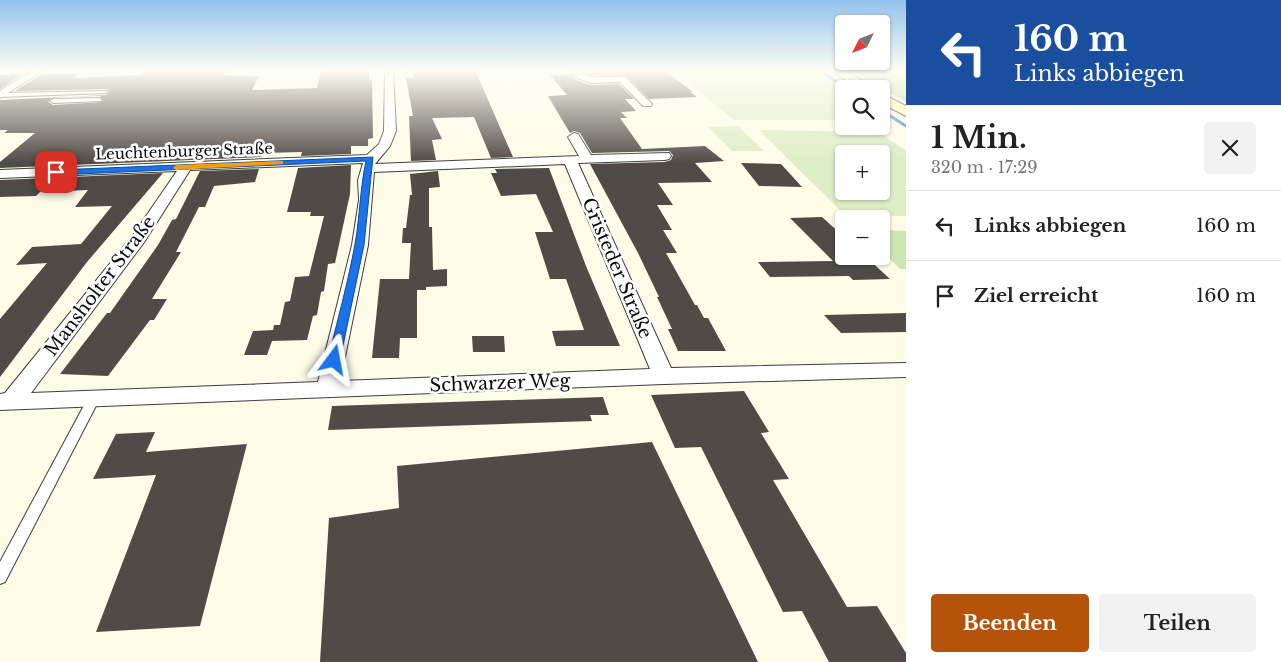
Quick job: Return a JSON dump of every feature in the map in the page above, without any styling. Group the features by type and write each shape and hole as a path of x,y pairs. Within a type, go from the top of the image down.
{"main road":[{"path":"890,102 906,112"}],"street":[{"path":"327,390 360,245 369,163 384,146 389,135 389,101"},
{"path":"644,101 647,104"},
{"name":"Gristeder Straße","path":"574,137 578,159 664,376"},
{"name":"Leuchtenburger Straße","path":"0,174 186,167 665,156"},
{"name":"Mansholter Straße","path":"6,402 139,238 186,167"},
{"name":"Schwarzer Weg","path":"6,402 664,376 906,370"}],"lane":[{"path":"50,101 55,101"},
{"path":"0,102 20,102"},
{"path":"0,577 94,398"}],"green space":[{"path":"711,101 835,101 835,120 734,120"},
{"path":"738,126 764,151 732,151 708,127"},
{"path":"759,130 835,131 835,135 883,135 906,151 906,216 890,216 890,210 840,210"},
{"path":"890,230 906,231 906,269 900,269 890,259"}],"building":[{"path":"0,101 49,101 48,102 53,105 103,102 372,101 373,138 368,139 368,146 351,146 351,154 301,156 302,152 264,153 262,157 0,168 0,162 35,133 4,133 8,130 0,130"},
{"path":"410,101 488,101 513,157 491,158 474,117 432,118 442,139 432,140 436,160 411,161 409,116 413,116"},
{"path":"551,101 627,101 636,111 621,112 627,118 620,118 642,149 705,146 724,161 695,163 712,182 658,183 673,205 657,205 672,230 663,230 677,253 666,253 695,305 697,305 704,318 708,318 726,351 678,351 668,329 672,329 657,297 659,297 638,253 590,164 665,162 671,160 673,155 669,151 592,153 580,133 574,131 570,133"},
{"path":"741,163 781,164 802,187 759,186"},
{"path":"351,165 350,194 335,263 328,264 324,291 321,292 317,315 313,316 307,340 272,341 267,355 244,355 253,331 273,330 274,325 280,325 285,302 290,301 295,277 309,276 324,216 310,216 311,212 287,212 298,168"},
{"path":"549,168 586,266 620,346 556,346 552,331 584,330 566,279 550,279 535,232 553,232 536,194 501,196 491,173 497,173 495,169"},
{"path":"259,169 255,182 214,186 205,207 199,207 176,252 181,252 152,299 167,299 154,320 150,320 108,376 60,374 107,313 110,313 158,245 172,220 176,219 200,171"},
{"path":"438,171 440,187 429,188 429,227 432,227 433,270 447,269 447,286 426,287 426,290 417,290 417,338 400,338 399,358 372,358 380,279 409,279 411,243 402,243 403,228 406,228 410,195 412,195 410,174"},
{"path":"163,173 87,262 0,377 0,319 47,263 16,265 32,247 81,244 112,206 75,207 88,190 40,192 36,196 0,197 0,180"},
{"path":"822,217 835,229 835,265 875,265 890,279 853,280 849,276 770,277 758,262 833,261 790,218"},
{"path":"906,313 906,332 841,333 824,315"},
{"path":"472,336 504,336 505,352 473,352"},
{"path":"744,391 769,432 761,433 789,479 773,480 847,607 877,606 906,653 906,662 829,662 802,611 783,612 701,447 675,448 651,395"},
{"path":"603,397 609,415 590,415 592,421 328,430 332,406"},
{"path":"155,432 146,452 247,444 200,626 96,632 156,475 93,479 116,434"},
{"path":"652,442 758,662 320,662 329,518 399,508 397,466"}],"waterway":[{"path":"890,116 906,126"}],"slow traffic":[{"path":"176,168 280,163"}],"route":[{"path":"56,172 370,158 365,180 366,200 360,245 334,360"}]}
